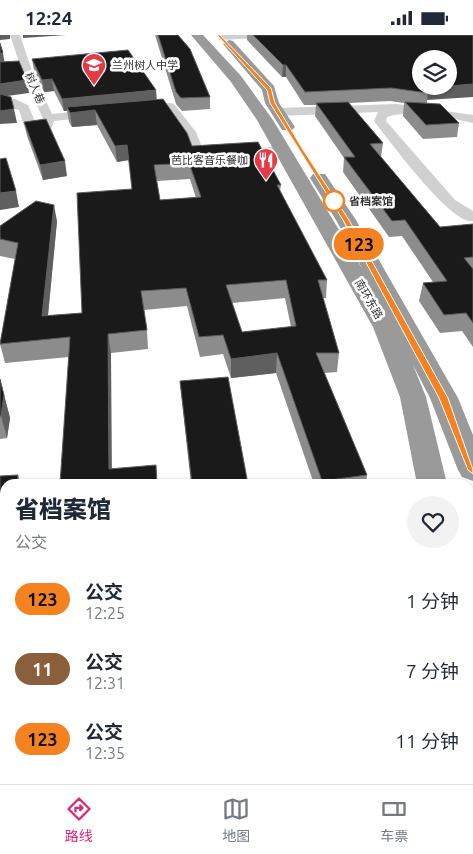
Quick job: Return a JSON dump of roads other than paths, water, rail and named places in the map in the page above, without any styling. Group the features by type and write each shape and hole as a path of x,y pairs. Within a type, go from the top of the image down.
{"highway":[{"path":"186,35 230,84 267,105"},
{"name":"南环东路","path":"198,35 217,41 269,89 267,105 283,151 385,327 413,397 431,479"},
{"name":"南环东路","path":"217,41 267,105 346,220 444,398 473,470"}],"street":[{"name":"树人巷","path":"15,35 22,68 48,118 170,107 182,119 190,132 199,157 283,151"},
{"path":"217,41 259,35"},
{"path":"0,101 11,102 24,108 30,129 48,126 48,118"},
{"path":"267,105 400,109 473,119"},
{"path":"473,110 446,106 400,109 382,115 380,121 450,203 469,217 473,216"}],"place":[{"name":"兰州树人中学","path":"94,86"},
{"name":"芭比客音乐餐咖","path":"266,181"},
{"name":"省档案馆","path":"334,201"}]}
